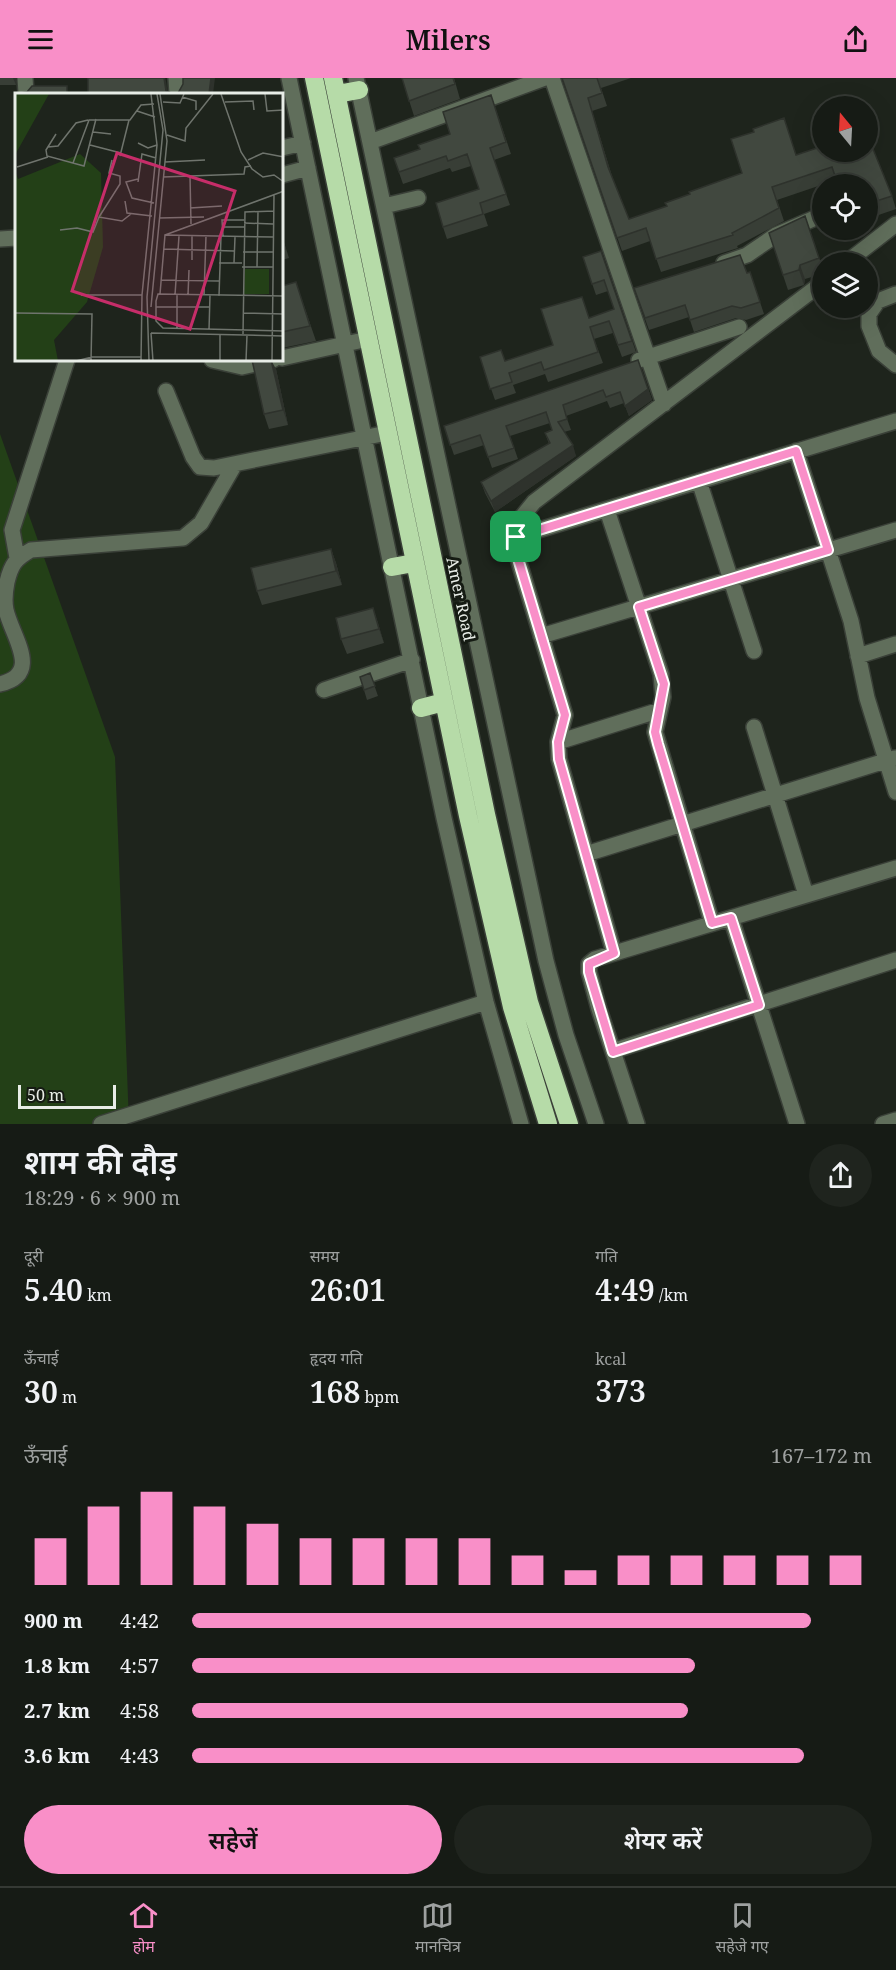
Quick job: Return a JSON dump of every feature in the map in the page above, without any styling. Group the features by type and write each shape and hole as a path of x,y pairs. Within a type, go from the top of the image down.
{"highway":[{"path":"314,78 414,563 512,1007 548,1124"},
{"path":"335,86 357,84"},
{"name":"Amer Road","path":"335,86 486,814 529,1002 569,1124"},
{"path":"392,567 414,563"},
{"path":"422,708 444,702"}],"street":[{"path":"176,78 177,93"},
{"path":"290,78 411,660 486,1002 521,1124"},
{"path":"370,142 545,78"},
{"path":"552,78 631,291 648,357 664,404"},
{"path":"357,84 437,431 546,961 566,1035 596,1124"},
{"path":"284,148 303,143"},
{"path":"284,174 308,168"},
{"path":"384,206 418,198"},
{"path":"709,267 747,255 776,235 812,219"},
{"path":"860,252 896,224"},
{"path":"0,239 15,238"},
{"path":"614,953 559,759 558,742 565,715 516,552 516,537 521,518 534,502 812,291"},
{"path":"896,294 878,301 869,314 874,343 890,352 896,365"},
{"path":"621,367 739,327"},
{"path":"284,358 368,339"},
{"path":"17,558 12,530 66,362"},
{"path":"221,362 242,367 264,362"},
{"path":"166,392 193,457 200,467 235,464 387,432"},
{"path":"516,537 896,421"},
{"path":"796,451 851,621 867,698 891,759 896,792"},
{"path":"0,684 14,679 20,673 22,665 23,657 9,623 4,597 10,567 17,558 30,550 183,538 201,523 235,464"},
{"path":"699,481 754,651"},
{"path":"607,510 664,684 655,732 712,923"},
{"path":"541,636 896,530"},
{"path":"858,656 896,644"},
{"path":"324,690 411,660"},
{"path":"558,742 660,710"},
{"path":"754,727 806,895"},
{"path":"586,854 891,759"},
{"path":"637,1124 589,972 589,964 595,959 614,953 896,868"},
{"path":"731,918 797,1124"},
{"path":"613,1052 896,960"},
{"path":"101,1124 486,1002"},
{"path":"883,1124 896,1120"}],"green space":[{"path":"0,434 115,757 129,1124 0,1124"}],"building":[{"path":"88,78 164,78 166,91 171,93 88,93"},
{"path":"183,78 211,78 209,93 178,93 183,84"},
{"path":"402,78 453,78 455,84 409,101"},
{"path":"562,78 597,78 602,93 588,98 608,167 629,219 667,206 665,203 690,194 689,192 742,173 731,139 754,132 753,129 784,118 796,155 812,150 812,162 878,161 892,196 878,200 878,174 834,174 832,167 772,187 779,208 732,233 733,235 656,259 646,228 617,238"},
{"path":"32,86 67,86 67,93 21,93 27,92"},
{"path":"491,95 506,142 490,148 506,194 480,203 483,214 443,227 436,203 479,189 467,154 448,161 446,156 399,172 394,158 420,149 418,145 450,134 443,112"},
{"path":"805,216 817,252 812,252 812,261 800,265 799,270 783,275 769,233"},
{"path":"601,251 632,341 618,345 609,321 590,327 598,352 544,370 541,362 509,373 512,382 490,389 480,357 501,350 505,361 553,345 541,309 582,297 589,318 614,309 604,280 592,284 583,257"},
{"path":"740,255 747,273 750,272 760,302 741,308 732,306 690,320 685,305 645,318 634,288"},
{"path":"296,282 310,326 284,332 284,285"},
{"path":"638,360 648,389 625,406 620,392 606,397 603,390 563,405 567,419 558,422 573,445 491,501 481,482 550,443 545,433 552,430 546,412 506,426 514,448 488,457 480,435 450,445 444,426"},
{"path":"252,362 271,362 283,410 264,414"},
{"path":"331,549 336,571 257,591 251,568"},
{"path":"373,608 379,629 341,639 336,618"},
{"path":"370,673 375,686 364,690 360,677"}],"route":[{"path":"796,451 828,550 639,607 664,684 655,732 658,744 712,923 731,918 759,1005 613,1052 599,1009 589,964 595,959 614,953 559,759 558,742 565,715 516,552 516,537 796,451"}]}
